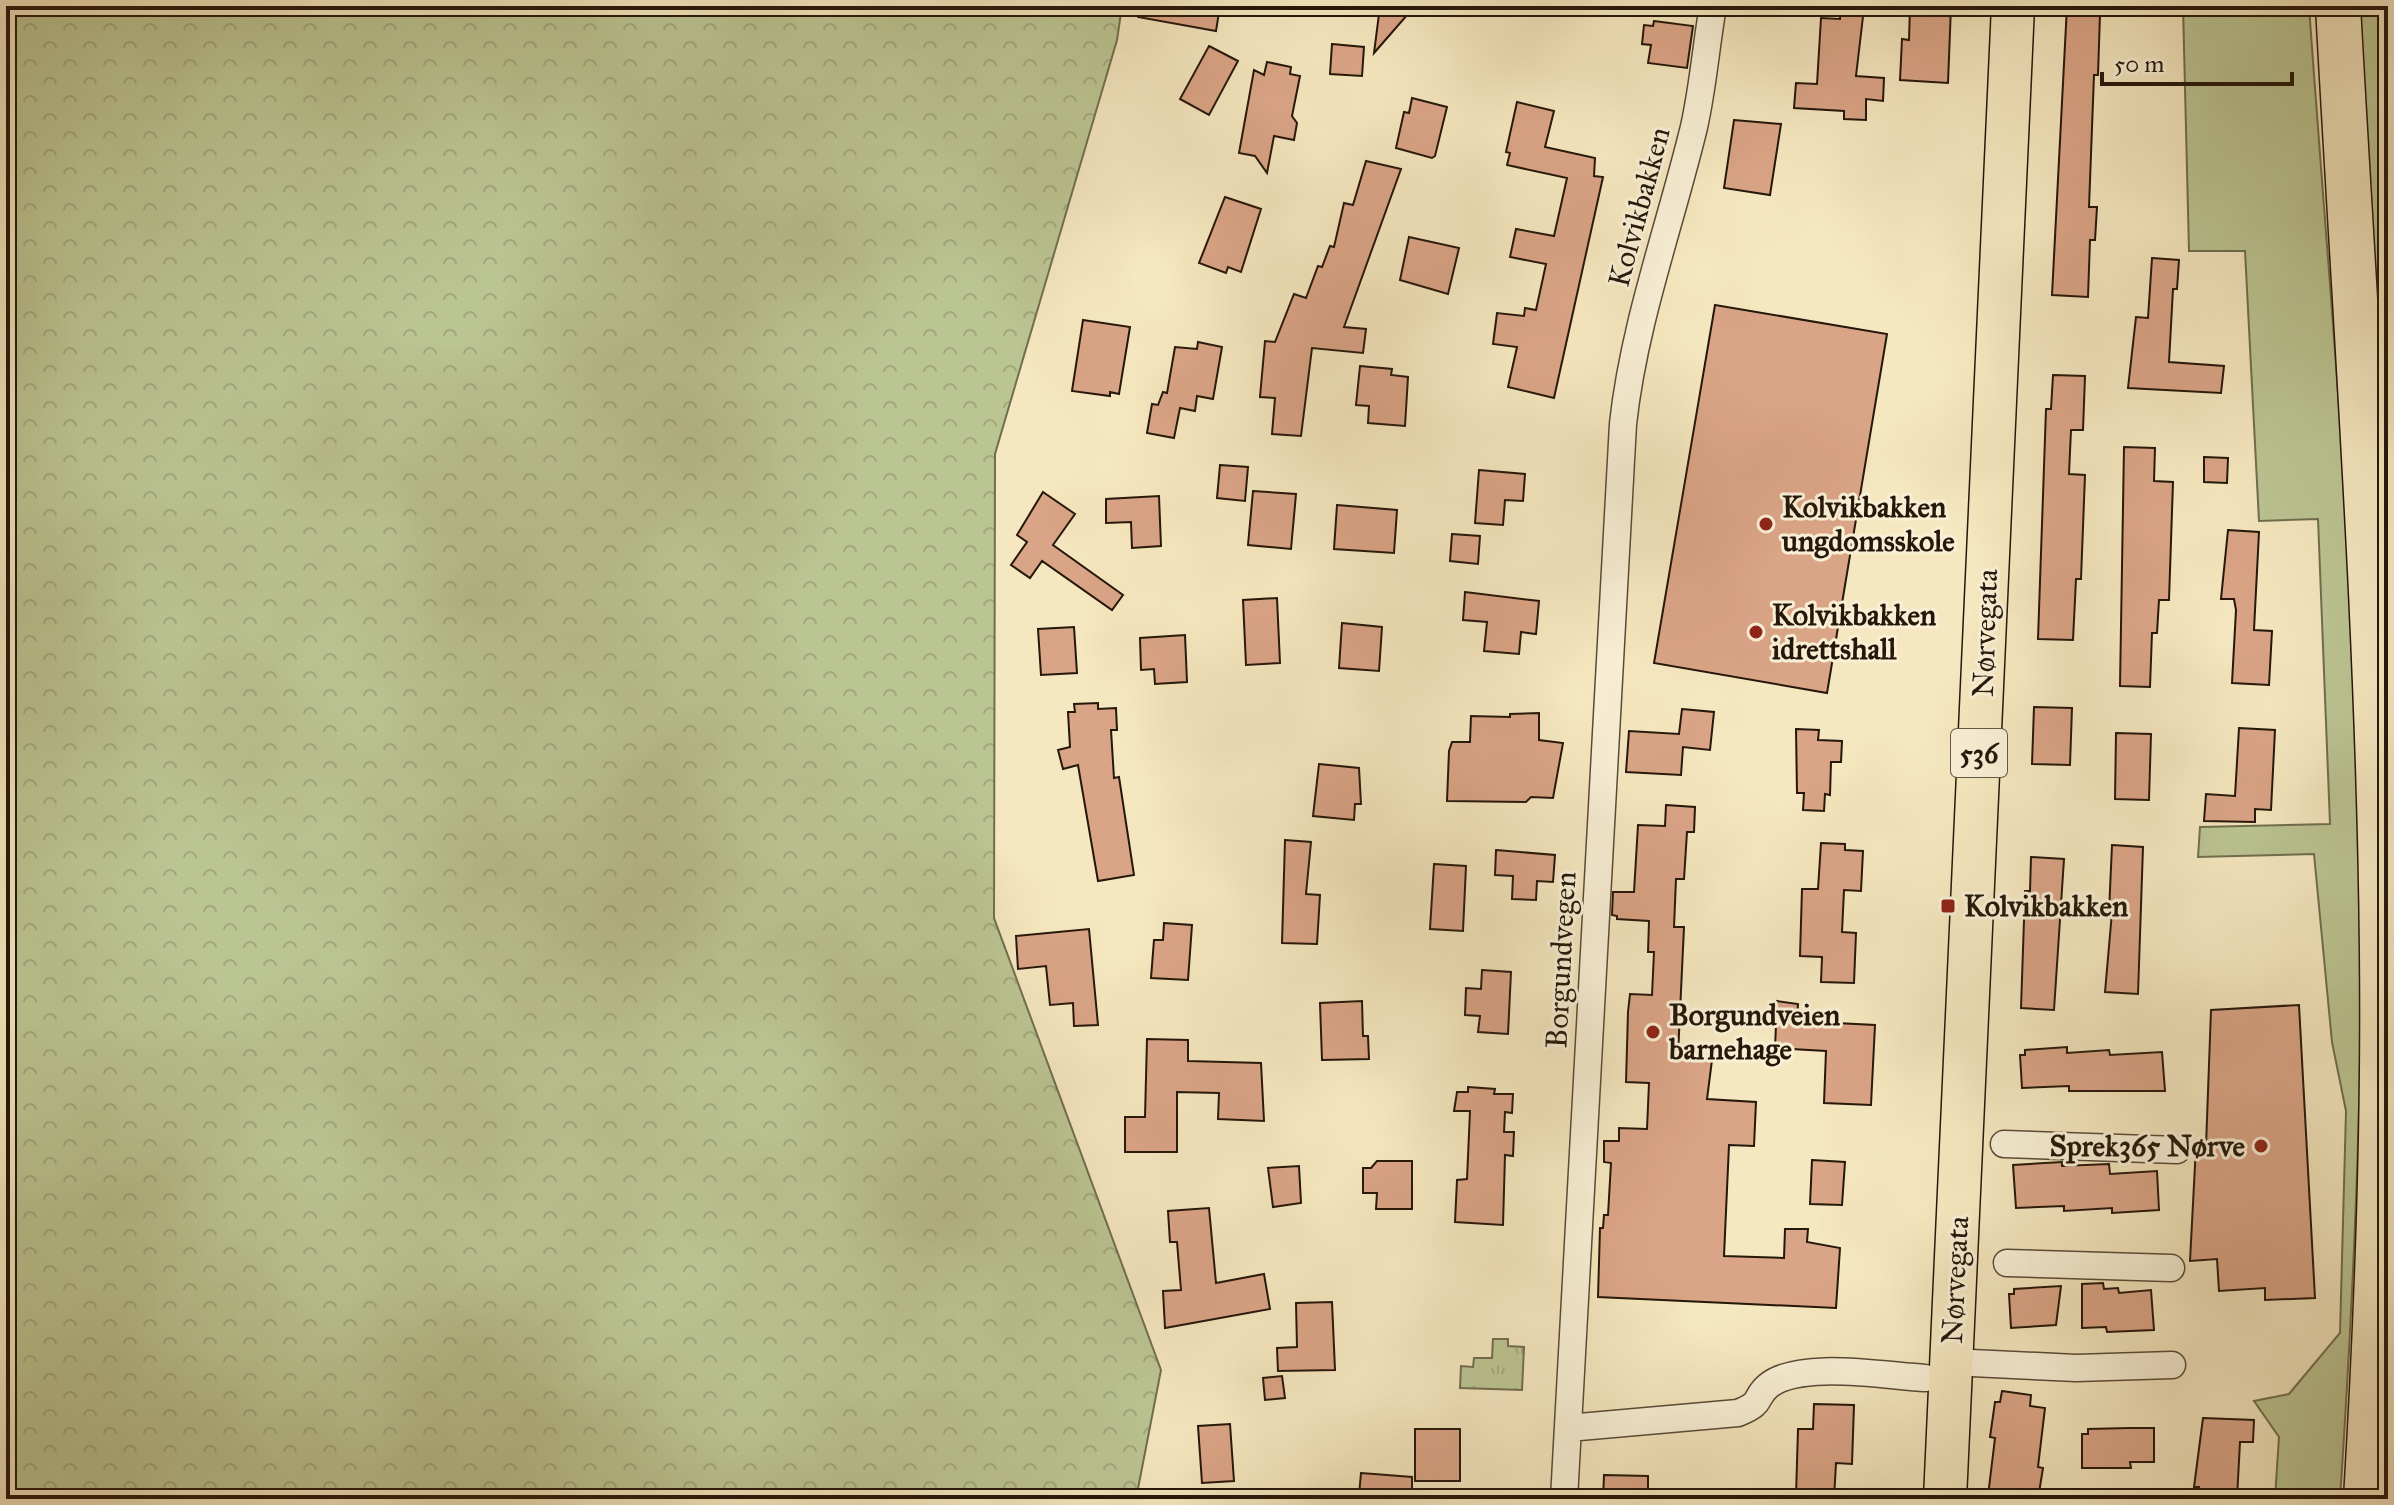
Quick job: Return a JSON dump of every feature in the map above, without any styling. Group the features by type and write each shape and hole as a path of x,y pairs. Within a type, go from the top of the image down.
{"highway":[{"path":"2338,6 2375,679 2381,894 2382,1140 2366,1499"}],"main road":[{"name":"Nørvegata","path":"1945,1499 1938,1370 2013,6"}],"street":[{"name":"Kolvikbakken","path":"1623,424 1628,383 1645,311 1694,124 1713,6"},
{"name":"Borgundvegen","path":"1564,1499 1623,424"},
{"path":"2004,1144 2177,1150"},
{"path":"2007,1263 2171,1268"},
{"path":"1568,1428 1738,1413 1758,1405 1767,1387 1797,1373 2172,1365"}],"green space":[{"path":"6,6 1122,6 1117,40 995,454 994,918 1161,1370 1136,1499 6,1499"},
{"path":"2183,6 2309,6 2346,512 2360,816 2358,1158 2340,1499 2275,1499 2279,1437 2254,1401 2289,1394 2340,1333 2346,1111 2332,1042 2314,854 2198,857 2200,827 2330,824 2318,519 2259,521 2245,251 2189,251"},
{"path":"2355,6 2388,6 2388,542"},
{"path":"1493,1339 1508,1339 1508,1346 1524,1347 1522,1390 1460,1388 1461,1366 1473,1367 1474,1358 1492,1358"}],"building":[{"path":"1138,6 1220,6 1216,31 1138,17"},
{"path":"1380,6 1415,6 1374,53"},
{"path":"1840,6 1864,8 1856,76 1884,78 1883,101 1866,99 1866,120 1844,119 1844,111 1794,108 1796,83 1817,84 1821,18 1840,19"},
{"path":"1910,6 1951,6 1948,83 1900,80 1902,39 1909,40"},
{"path":"2067,6 2087,6 2087,14 2100,14 2098,75 2094,75 2089,207 2097,207 2095,240 2090,240 2088,297 2052,295"},
{"path":"1654,21 1693,26 1687,68 1648,63 1651,45 1642,44 1644,25 1653,26"},
{"path":"1332,44 1364,47 1362,76 1330,74"},
{"path":"1209,46 1238,61 1209,115 1180,99"},
{"path":"1267,62 1291,67 1290,74 1300,76 1292,116 1297,123 1294,140 1274,136 1267,173 1255,156 1239,153 1254,70 1264,75"},
{"path":"1412,98 1447,107 1432,158 1396,148 1404,112 1409,113"},
{"path":"1517,102 1554,111 1545,147 1595,158 1594,176 1603,177 1554,398 1508,387 1517,347 1493,344 1497,313 1524,316 1525,308 1536,310 1546,264 1510,257 1516,229 1554,236 1567,178 1507,165 1510,153 1506,152"},
{"path":"1734,120 1781,124 1770,195 1724,188"},
{"path":"1366,161 1401,169 1344,327 1366,329 1363,353 1312,348 1301,436 1272,434 1275,398 1260,397 1265,341 1275,342 1294,294 1306,298 1318,266 1322,267 1330,246 1334,247 1344,203 1353,205"},
{"path":"1225,197 1261,209 1241,272 1228,267 1226,273 1199,263"},
{"path":"1409,237 1459,248 1448,294 1400,280"},
{"path":"2152,258 2179,260 2177,289 2173,289 2169,362 2224,366 2221,393 2128,388 2136,317 2148,318"},
{"path":"1715,305 1887,334 1827,693 1654,663"},
{"path":"1083,320 1130,327 1119,394 1110,392 1110,396 1072,391"},
{"path":"1198,342 1222,347 1213,399 1197,396 1195,411 1180,408 1174,438 1147,433 1152,404 1158,405 1163,392 1167,393 1175,347 1197,349"},
{"path":"1360,366 1392,369 1391,375 1408,377 1405,426 1368,423 1369,406 1356,405"},
{"path":"2053,375 2085,376 2083,430 2071,430 2069,474 2085,475 2081,579 2076,579 2073,640 2038,639 2046,409 2051,409"},
{"path":"2124,447 2155,448 2154,481 2173,482 2169,600 2159,600 2157,633 2152,633 2150,687 2120,686"},
{"path":"2204,457 2228,458 2227,483 2204,482"},
{"path":"1220,465 1248,467 1245,501 1217,498"},
{"path":"1479,470 1525,474 1523,501 1505,500 1503,525 1475,523"},
{"path":"1253,491 1296,494 1291,549 1248,545"},
{"path":"1043,492 1075,514 1053,545 1123,595 1112,610 1042,561 1030,578 1011,565 1027,542 1017,535"},
{"path":"1159,496 1161,546 1132,548 1131,522 1106,523 1106,499"},
{"path":"1337,505 1397,510 1394,553 1334,549"},
{"path":"2228,530 2259,532 2254,630 2272,631 2269,685 2232,683 2236,610 2234,599 2221,599"},
{"path":"1452,534 1480,536 1478,564 1450,561"},
{"path":"1465,592 1539,601 1536,634 1521,632 1519,654 1484,651 1487,622 1463,620"},
{"path":"1277,598 1280,663 1246,665 1243,600"},
{"path":"1342,623 1382,627 1379,671 1339,668"},
{"path":"1074,627 1077,673 1041,675 1038,629"},
{"path":"1185,635 1187,682 1155,684 1154,669 1141,670 1140,638"},
{"path":"1098,703 1098,709 1116,708 1117,730 1111,730 1114,778 1119,777 1134,875 1098,881 1078,765 1063,769 1058,750 1070,747 1068,712 1075,712 1074,704"},
{"path":"2034,707 2072,708 2070,765 2032,764"},
{"path":"1682,709 1714,712 1710,750 1683,747 1681,775 1626,772 1629,731 1679,734"},
{"path":"1539,713 1539,740 1563,743 1553,798 1531,797 1526,802 1447,801 1449,751 1452,742 1470,742 1471,716 1510,717 1510,714"},
{"path":"2239,728 2275,730 2271,810 2255,809 2255,822 2204,821 2206,794 2235,796"},
{"path":"1796,729 1819,730 1818,740 1842,741 1841,762 1831,762 1830,795 1825,794 1824,811 1803,810 1804,793 1797,793"},
{"path":"2116,733 2151,734 2149,800 2115,799"},
{"path":"1319,764 1359,768 1361,804 1355,804 1354,820 1313,816"},
{"path":"1666,805 1695,807 1694,832 1687,832 1684,879 1676,879 1674,927 1684,927 1678,1055 1712,1060 1707,1099 1756,1102 1754,1146 1729,1145 1724,1256 1784,1258 1785,1229 1808,1229 1807,1242 1840,1248 1836,1308 1598,1297 1600,1228 1603,1228 1604,1215 1608,1215 1611,1163 1604,1162 1604,1141 1619,1141 1619,1128 1647,1129 1649,1083 1626,1082 1628,1012 1630,994 1652,995 1654,952 1648,952 1649,921 1617,919 1612,915 1613,892 1634,892 1638,825 1665,826"},
{"path":"1285,840 1311,842 1306,894 1320,895 1317,944 1282,943"},
{"path":"1821,843 1845,844 1845,850 1863,851 1861,891 1844,890 1842,932 1856,933 1854,983 1821,982 1822,957 1800,956 1802,889 1818,889"},
{"path":"2112,845 2143,847 2138,994 2105,992 2112,912 2109,912"},
{"path":"1496,850 1555,855 1553,882 1537,881 1536,900 1512,899 1513,876 1495,875"},
{"path":"2031,857 2064,859 2054,1010 2021,1008 2025,891 2030,891"},
{"path":"1434,864 1466,866 1463,931 1430,929"},
{"path":"1164,923 1192,925 1188,980 1151,978 1154,940 1163,940"},
{"path":"1089,929 1098,1025 1074,1026 1073,1003 1050,1005 1046,966 1018,969 1016,936"},
{"path":"1482,970 1511,972 1508,1034 1478,1032 1480,1016 1465,1015 1466,988 1481,989"},
{"path":"1362,1001 1363,1036 1368,1036 1369,1059 1322,1060 1320,1003"},
{"path":"1777,1001 1798,1004 1797,1021 1875,1025 1871,1105 1824,1103 1826,1051 1775,1048"},
{"path":"2299,1005 2315,1298 2265,1300 2265,1288 2219,1291 2217,1259 2190,1261 2196,1146 2206,1146 2211,1010"},
{"path":"1147,1039 1188,1040 1188,1061 1261,1063 1264,1121 1218,1119 1219,1093 1177,1092 1177,1152 1125,1152 1125,1117 1145,1117"},
{"path":"2067,1047 2067,1053 2109,1050 2110,1055 2162,1052 2165,1091 2069,1091 2069,1086 2022,1088 2020,1055 2025,1055 2025,1050"},
{"path":"1468,1087 1495,1089 1494,1094 1513,1094 1512,1113 1505,1112 1504,1132 1514,1132 1513,1156 1505,1155 1503,1225 1455,1222 1457,1180 1467,1179 1470,1111 1454,1111 1457,1092 1468,1092"},
{"path":"1812,1160 1845,1162 1842,1205 1810,1204"},
{"path":"1377,1161 1412,1161 1412,1209 1376,1209 1377,1193 1363,1193 1363,1168 1371,1168"},
{"path":"2062,1162 2062,1166 2109,1164 2110,1174 2157,1171 2159,1210 2112,1213 2112,1208 2064,1211 2064,1206 2016,1208 2013,1165"},
{"path":"1299,1166 1301,1203 1273,1207 1268,1168"},
{"path":"1209,1208 1216,1283 1264,1274 1270,1309 1165,1328 1163,1291 1181,1290 1177,1242 1170,1242 1168,1211"},
{"path":"2103,1283 2104,1289 2118,1288 2119,1293 2151,1290 2154,1330 2107,1332 2106,1327 2082,1328 2082,1284"},
{"path":"2061,1286 2056,1325 2011,1328 2009,1294 2014,1294 2014,1289"},
{"path":"1332,1302 1335,1370 1278,1371 1277,1348 1297,1347 1296,1303"},
{"path":"1282,1376 1285,1398 1265,1400 1263,1378"},
{"path":"2002,1391 2031,1395 2030,1406 2045,1408 2038,1467 2043,1468 2038,1499 1992,1499 1988,1496 1995,1438 1990,1437 1995,1402 2000,1402"},
{"path":"1814,1404 1854,1405 1852,1464 1836,1463 1834,1499 1796,1496 1798,1429 1813,1429"},
{"path":"2203,1418 2254,1420 2253,1442 2240,1442 2237,1499 2198,1499 2199,1487 2194,1487"},
{"path":"1230,1424 1234,1481 1202,1483 1198,1426"},
{"path":"2154,1428 2154,1462 2130,1462 2131,1468 2082,1468 2082,1434 2088,1434 2088,1429"},
{"path":"1415,1429 1460,1429 1460,1481 1415,1481"},
{"path":"1361,1473 1412,1477 1412,1499 1359,1495"},
{"path":"1604,1475 1648,1476 1648,1499 1603,1499"}],"place":[{"name":"Kolvikbakken ungdomsskole","path":"1766,524"},
{"name":"Kolvikbakken idrettshall","path":"1756,632"},
{"name":"Kolvikbakken","path":"1948,906"},
{"name":"Borgundveien barnehage","path":"1653,1032"},
{"name":"Sprek365 Nørve","path":"2261,1146"}]}
